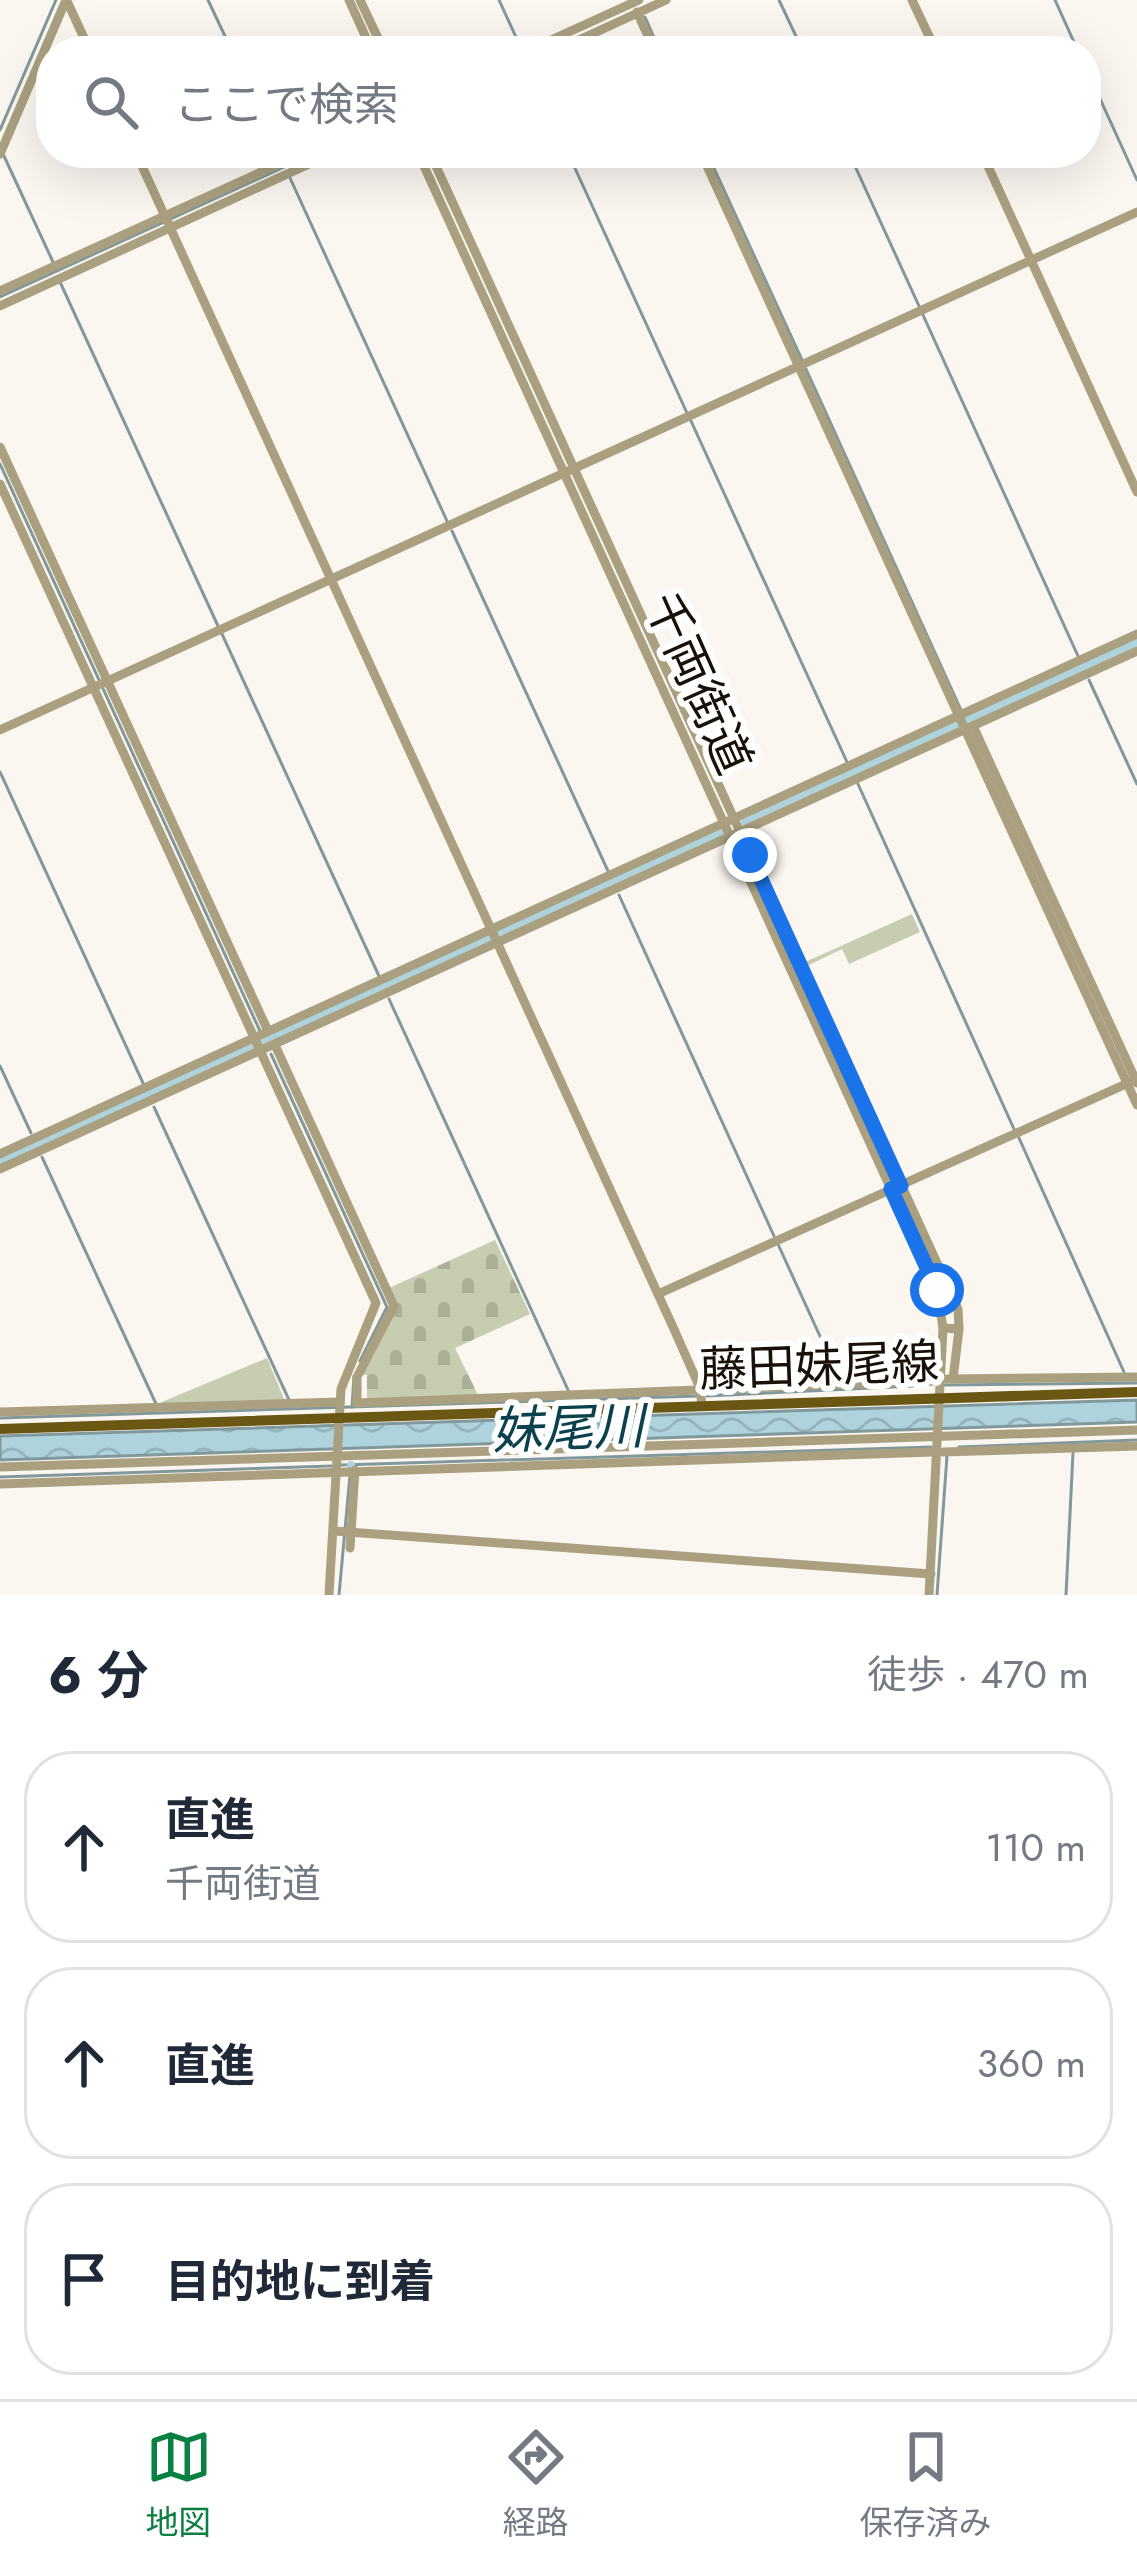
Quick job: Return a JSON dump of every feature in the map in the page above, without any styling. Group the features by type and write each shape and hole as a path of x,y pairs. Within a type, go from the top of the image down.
{"main road":[{"name":"藤田妹尾線","path":"0,1429 92,1416 340,1412 702,1397 941,1399 1137,1392"}],"street":[{"path":"66,0 83,36"},
{"path":"51,36 66,0"},
{"path":"349,0 365,36"},
{"path":"360,0 377,36"},
{"path":"561,36 635,4 666,0"},
{"path":"912,0 928,36"},
{"path":"581,36 635,4"},
{"path":"635,4 649,36"},
{"path":"0,154 36,70"},
{"path":"143,168 702,1397"},
{"path":"0,292 280,168"},
{"name":"千両街道","path":"425,168 570,471 897,1187"},
{"path":"437,168 570,471"},
{"path":"708,168 1133,1081 1137,1105"},
{"path":"989,168 1137,492"},
{"path":"0,730 1137,212"},
{"path":"0,306 167,219"},
{"path":"0,447 100,684 261,1040 394,1306 358,1363 354,1387 358,1403 569,1395 702,1397 947,1380 1137,1377"},
{"path":"0,484 100,684"},
{"path":"0,1169 34,1148 261,1040 610,884 729,822 964,721 1137,634"},
{"path":"1080,666 1137,651"},
{"path":"610,884 735,836 854,771"},
{"path":"275,1045 378,987 494,937"},
{"path":"261,1040 275,1045 349,1224 376,1303 340,1412 340,1463 350,1548"},
{"path":"658,1294 1133,1081"},
{"path":"0,1154 145,1095"},
{"path":"897,1187 958,1310 941,1399 929,1595"},
{"path":"897,1187 953,1328 947,1380"},
{"path":"0,1412 92,1416 157,1408 290,1403 340,1412"},
{"path":"0,1484 340,1463 356,1470 779,1450 940,1436 1137,1430"},
{"path":"0,1467 1137,1446"},
{"path":"328,1595 356,1470"},
{"path":"346,1530 931,1574"}],"green space":[{"path":"912,914 920,932 849,964 842,949 805,967 803,963"},
{"path":"495,1240 530,1314 455,1348 478,1395 367,1403 367,1375 360,1375 396,1309 389,1288"},
{"path":"267,1358 285,1401 159,1405 162,1402"}],"water":[{"name":"妹尾川","path":"1137,1400 1137,1422 0,1460 0,1436"}],"waterway":[{"path":"40,36 56,0"},
{"path":"208,0 225,36"},
{"path":"499,0 516,36"},
{"path":"779,0 796,36"},
{"path":"1055,0 1071,36"},
{"path":"645,17 653,36"},
{"path":"0,130 36,46"},
{"path":"1101,101 1137,180"},
{"path":"4,156 53,262"},
{"path":"0,297 282,168"},
{"path":"575,168 687,413"},
{"path":"714,168 802,360"},
{"path":"856,168 919,306"},
{"path":"290,178 447,521"},
{"path":"60,282 218,626"},
{"path":"923,315 1078,656"},
{"path":"806,369 961,710"},
{"path":"691,421 847,762"},
{"path":"0,464 260,1031"},
{"path":"452,531 608,871"},
{"path":"222,634 379,976"},
{"path":"747,821 1137,640"},
{"path":"1089,680 1137,784"},
{"path":"0,772 143,1083"},
{"path":"858,784 1014,1129"},
{"path":"0,1160 718,834"},
{"path":"619,895 774,1236"},
{"path":"389,999 569,1392"},
{"path":"271,1054 387,1307 360,1361"},
{"path":"0,1066 31,1133"},
{"path":"154,1107 290,1402"},
{"path":"1019,1138 1124,1372"},
{"path":"42,1157 157,1406"},
{"path":"777,1242 840,1380"},
{"path":"352,1407 354,1376"},
{"path":"941,1385 1137,1383"},
{"path":"707,1396 913,1386"},
{"path":"0,1418 698,1396"},
{"path":"959,1447 1137,1440"},
{"path":"341,1465 931,1447"},
{"path":"1066,1595 1073,1453"},
{"path":"937,1595 947,1456"},
{"path":"0,1477 331,1466"},
{"path":"339,1595 350,1475"}],"route":[{"path":"750,855 901,1186 891,1189 937,1290"}]}
